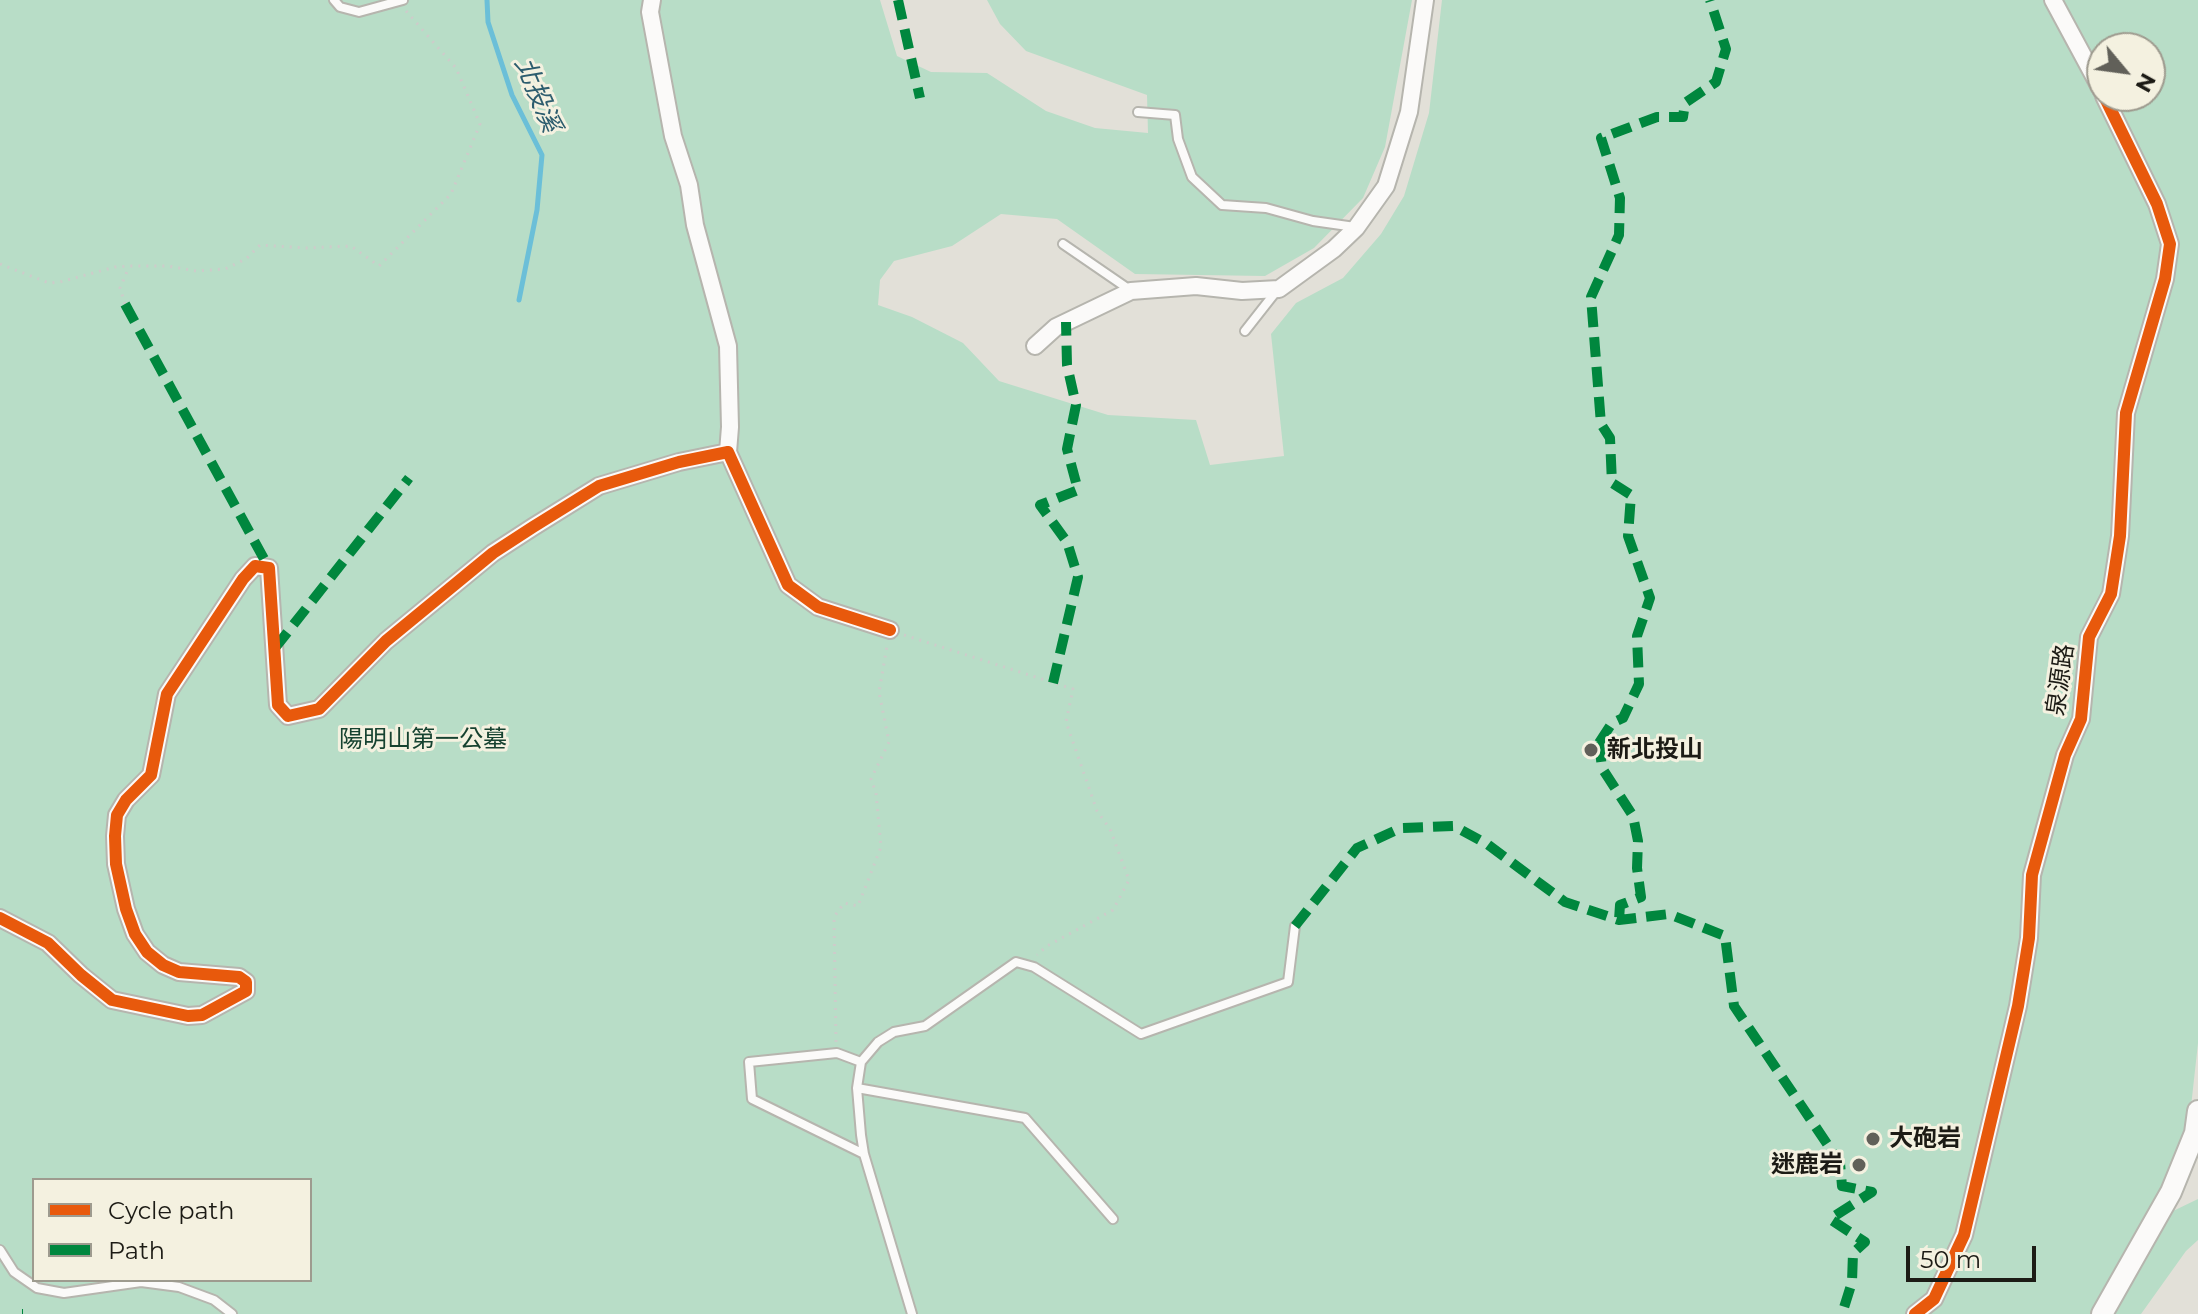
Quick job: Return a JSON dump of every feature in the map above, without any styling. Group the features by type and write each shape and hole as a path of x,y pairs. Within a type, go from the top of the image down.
{"street":[{"path":"652,0 650,12 673,136 689,185 695,225 728,346 728,452 788,585 818,607 890,630"},
{"path":"1035,346 1056,327 1131,291 1196,286 1242,291 1279,289 1324,257 1356,228 1386,186 1409,112 1425,0"},
{"name":"泉源路","path":"2053,0 2086,62"},
{"name":"泉源路","path":"1915,1314 1934,1299 1964,1235 2018,1006 2029,938 2032,875 2065,755 2081,719 2089,637 2111,594 2120,536 2126,413 2165,279 2170,244 2157,204 2112,112"},
{"path":"0,918 48,943 112,1000 188,1016 202,1015 246,991 246,982 239,977 179,972 163,965 147,952 135,934 126,909 116,864 115,836 117,815 126,800 151,775 167,694 243,579 255,566 269,568 278,705 288,716 319,709 386,641 493,553 533,527 599,486 679,462 728,452"},
{"path":"2102,1314 2171,1192 2195,1133 2198,1111"}],"lane":[{"path":"334,0 340,7 359,12 400,1"},
{"path":"1138,112 1175,115 1178,139 1192,177 1222,205 1266,208 1313,221 1356,228"},
{"path":"1063,244 1131,291"},
{"path":"1245,331 1279,289"},
{"path":"912,1314 864,1154 857,1088 861,1062 878,1042 894,1032 925,1026 1016,962 1141,1034 1288,982 1295,926"},
{"path":"861,1062 837,1053 749,1062 752,1099 864,1154"},
{"path":"857,1088 1025,1118 1113,1219"},
{"path":"0,1250 14,1272 37,1288 64,1293 141,1282 154,1283 179,1287 214,1300 232,1314"}],"path":[{"path":"0,264 49,283 130,266 168,266 196,271 225,269 246,259 260,245 306,248 351,246 379,266 451,194 480,124 456,68 400,1"},
{"path":"125,304 120,288 130,266"},
{"path":"837,1053 834,917 844,903 858,906 881,847 876,793 871,779 889,742 879,692 890,630 1073,689 1066,722 1097,811 1110,829 1129,880 1113,910 1047,946 1026,965"}],"green space":[{"name":"陽明山第一公墓","path":"0,0 880,0 897,56 931,72 987,73 1046,111 1095,128 1148,133 1147,95 1026,51 1000,24 987,0 1412,0 1385,147 1363,198 1314,248 1265,276 1135,274 1057,219 1001,214 952,246 894,261 880,280 878,305 912,317 963,343 999,381 1108,415 1196,420 1210,465 1284,456 1271,334 1296,303 1343,278 1381,234 1404,196 1429,113 1442,0 2198,0 2198,1043 2188,1134 2160,1199 2091,1314 0,1314"},
{"path":"2198,1199 2198,1240 2186,1251 2141,1314 2111,1314 2171,1212"}],"waterway":[{"name":"北投溪","path":"487,0 488,22 512,95 542,155 537,210 519,300"}],"marked path":[{"path":"898,0 920,98"},
{"path":"1599,743 1612,723 1623,718 1639,684 1637,636 1650,598 1628,536 1631,495 1612,483 1610,438 1601,424 1591,297 1619,235 1620,198 1601,138 1657,117 1683,117 1685,103 1716,82 1726,49 1710,0"},
{"path":"125,304 269,568"},
{"path":"1053,683 1078,577 1067,542 1040,505 1078,490 1067,449 1076,405 1067,365 1066,322"},
{"path":"275,648 409,478"},
{"path":"1599,742 1602,768 1633,816 1638,841 1637,868 1641,897 1620,905 1619,920"},
{"path":"1295,926 1357,848 1401,828 1454,826 1487,844 1565,902 1619,920 1669,914 1725,936 1734,1006 1840,1163 1842,1186 1872,1192 1830,1219 1865,1242 1853,1253 1852,1282 1842,1314"}],"cycle path":[{"path":"1915,1314 1934,1299 1964,1235 2018,1006 2029,938 2032,875 2065,755 2081,719 2089,637 2111,594 2120,536 2126,413 2165,279 2170,244 2157,204 2112,112"},
{"path":"0,918 48,943 112,1000 188,1016 202,1015 246,991 246,982 239,977 179,972 163,965 147,952 135,934 126,909 116,864 115,836 117,815 126,800 151,775 167,694 243,579 255,566 269,568 278,705 288,716 319,709 386,641 493,553 533,527 599,486 679,462 728,452 788,585 818,607 890,630"}],"place":[{"name":"新北投山","path":"1591,750"},
{"name":"大砲岩","path":"1873,1139"},
{"name":"迷鹿岩","path":"1859,1165"}]}
